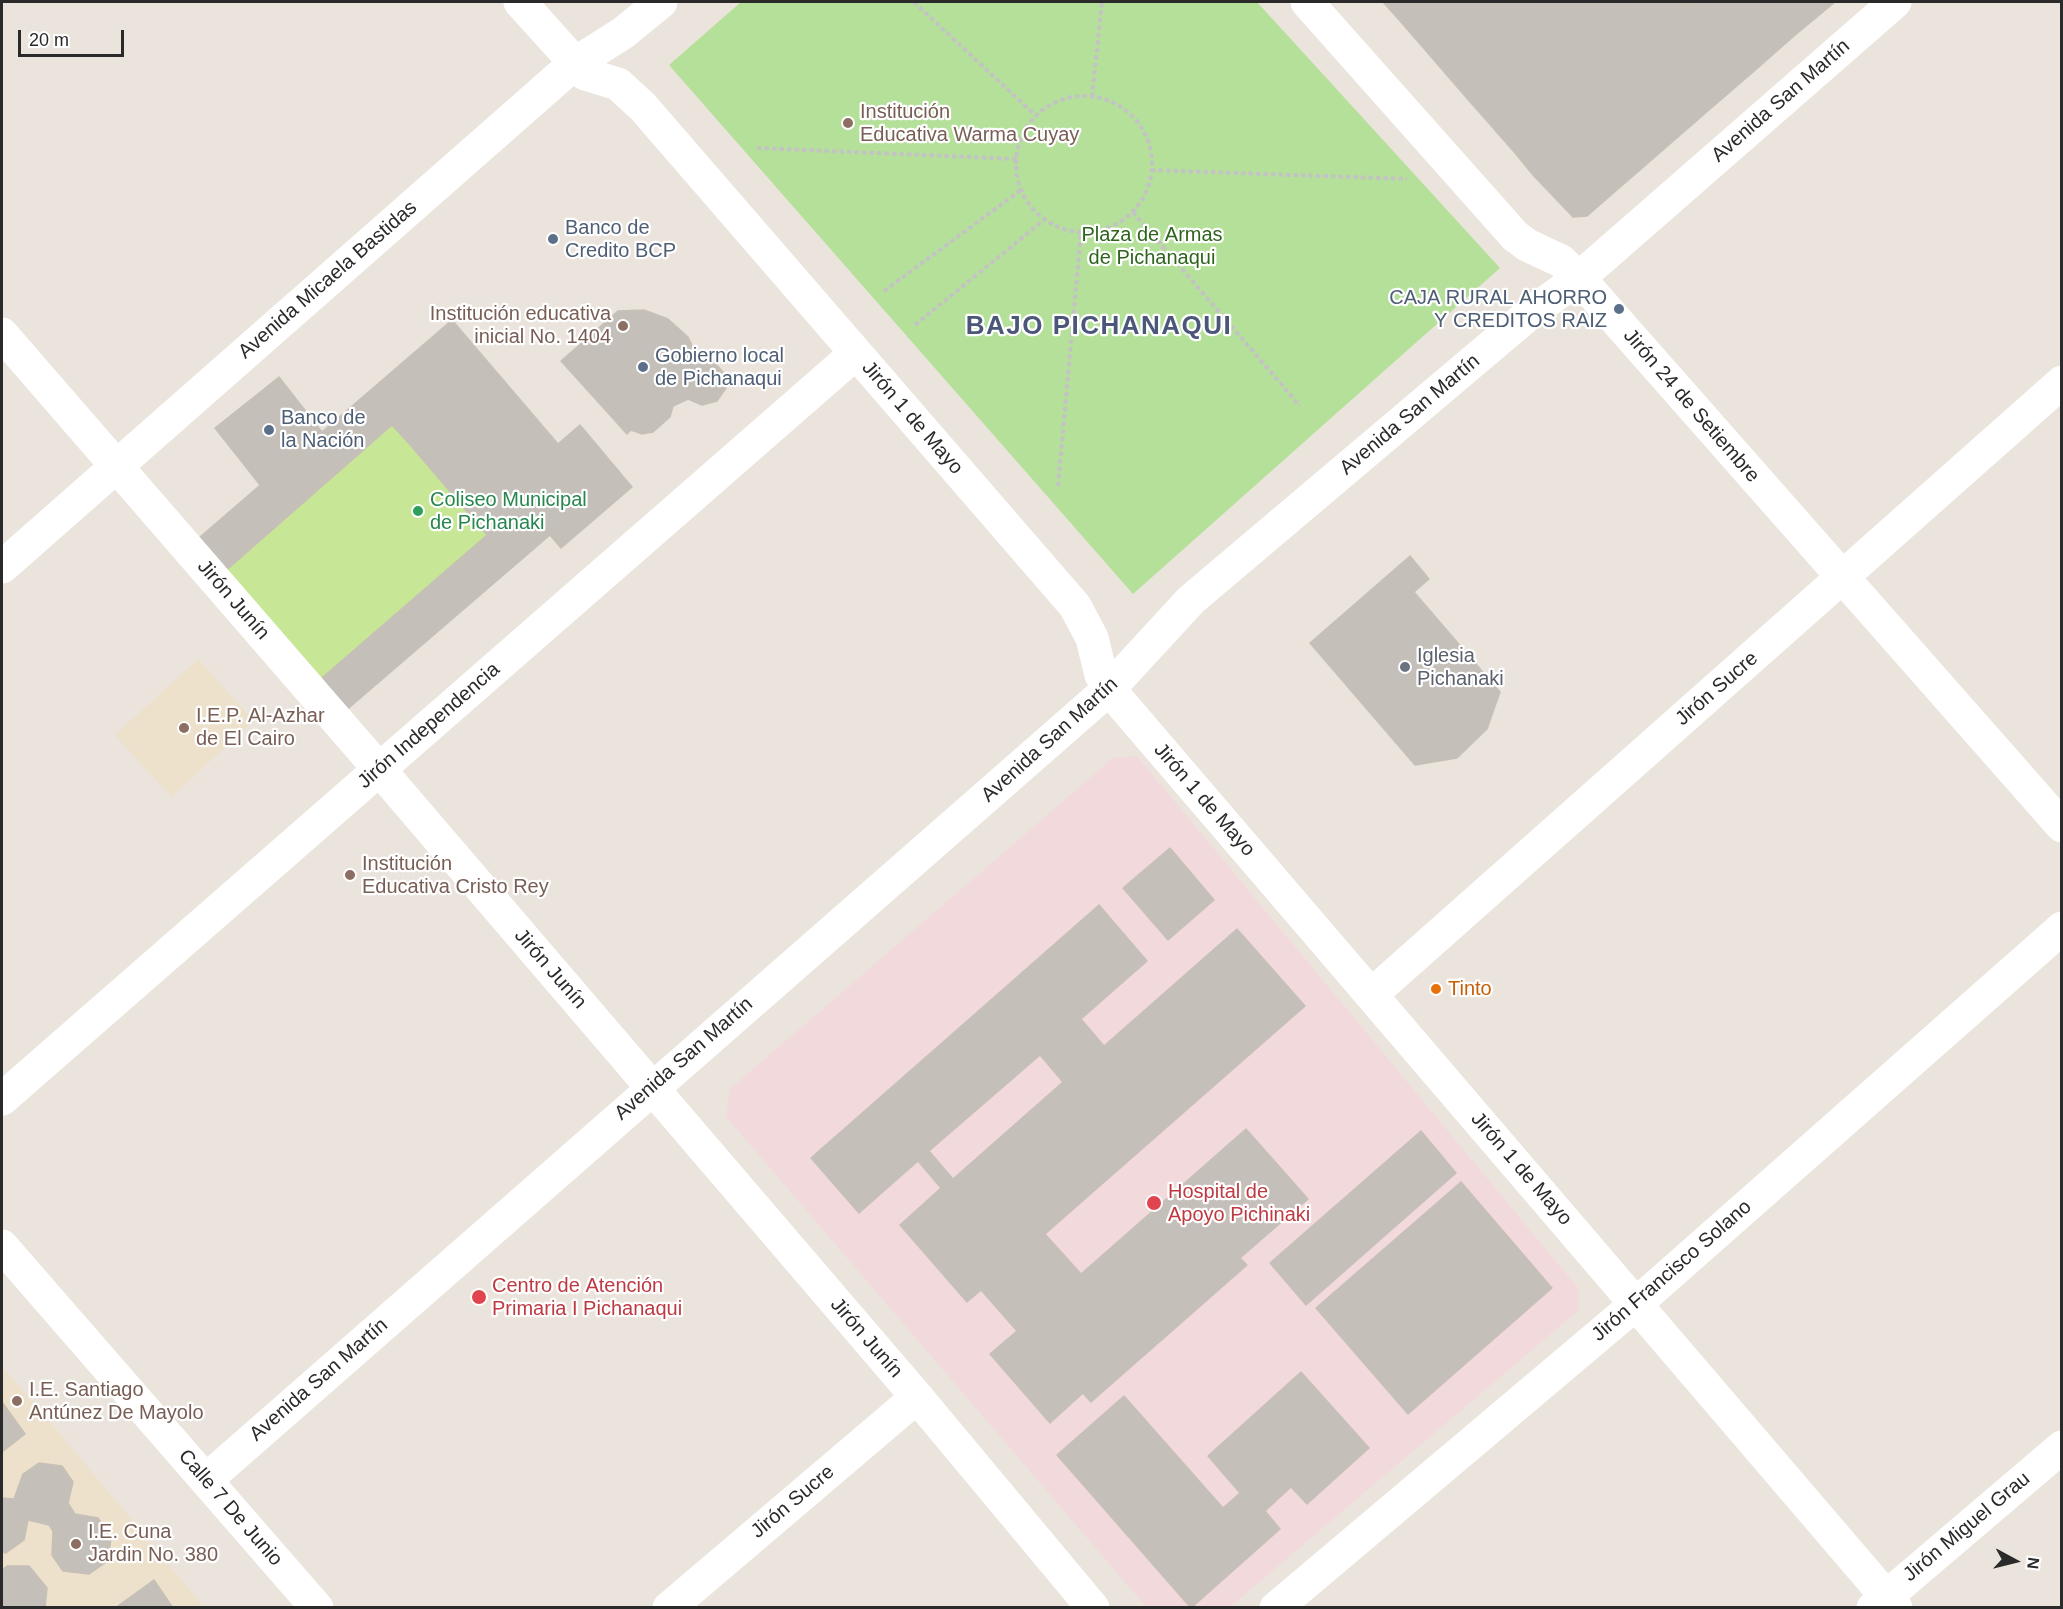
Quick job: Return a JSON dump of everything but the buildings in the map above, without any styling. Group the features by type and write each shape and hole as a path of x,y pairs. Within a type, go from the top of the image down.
{"street":[{"name":"Jirón 1 de Mayo","path":"520,2 585,74 618,84 630,93 1075,606 1092,638 1101,675 1109,689 1636,1304 1885,1604"},
{"name":"Avenida Micaela Bastidas","path":"2,567 574,64 623,33 661,2"},
{"name":"Jirón 24 de Setiembre","path":"1307,2 1515,236 1527,245 1561,261 1579,278 2061,826"},
{"name":"Avenida San Martín","path":"206,1480 1109,689 1191,600 1528,315 1579,278 1895,2"},
{"name":"Jirón Junín","path":"2,334 917,1397 1093,1608"},
{"name":"Jirón Independencia","path":"2,1099 856,353"},
{"name":"Jirón Sucre","path":"1371,995 2061,382"},
{"name":"Jirón Francisco Solano","path":"1276,1608 1636,1304 2061,928"},
{"name":"Calle 7 De Junio","path":"2,1246 317,1608"},
{"name":"Jirón Sucre","path":"669,1608 917,1397"},
{"name":"Jirón Miguel Grau","path":"1885,1604 2061,1447"}],"path":[{"path":"914,2 1036,116"},
{"path":"1092,97 1102,2"},
{"path":"1072,97 1092,97 1111,102 1128,113 1140,127 1148,143 1151,170 1143,197 1133,212 1109,227 1081,232 1062,229 1044,220 1030,206 1020,190 1017,159 1024,132 1036,116 1053,104 1072,97"},
{"path":"757,148 1017,159"},
{"path":"1151,170 1407,179"},
{"path":"884,291 1020,190"},
{"path":"1133,212 1300,406"},
{"path":"915,325 1044,220"},
{"path":"1058,486 1081,232"}],"shaded area":[{"name":"I.E.P. Al-Azhar de El Cairo","path":"198,659 254,721 171,797 115,735"},
{"name":"Hospital de Apoyo Pichinaki","path":"1137,756 1579,1289 1578,1311 1230,1607 1146,1607 726,1117 730,1089 1113,758"},
{"name":"I.E. Cuna Jardin No. 380","path":"2,1366 62,1436 204,1607 2,1607"}],"green space":[{"name":"Plaza de Armas de Pichanaqui","path":"741,2 1257,2 1500,268 1133,594 669,65"},
{"name":"Coliseo Municipal de Pichanaki","path":"452,320 558,444 580,425 632,487 561,548 549,535 343,713 193,543"}],"place":[{"name":"Institución Educativa Warma Cuyay","path":"848,123"},
{"name":"Banco de Credito BCP","path":"553,239"},
{"name":"CAJA RURAL AHORRO Y CREDITOS RAIZ","path":"1619,309"},
{"name":"Institución educativa inicial No. 1404","path":"623,326"},
{"name":"Gobierno local de Pichanaqui","path":"643,367"},
{"name":"Banco de la Nación","path":"269,430"},
{"name":"Coliseo Municipal de Pichanaki","path":"418,511"},
{"name":"Iglesia Pichanaki","path":"1405,667"},
{"name":"I.E.P. Al-Azhar de El Cairo","path":"184,728"},
{"name":"Institución Educativa Cristo Rey","path":"350,875"},
{"name":"Tinto","path":"1436,989"},
{"name":"Hospital de Apoyo Pichinaki","path":"1154,1203"},
{"name":"Centro de Atención Primaria I Pichanaqui","path":"479,1297"},
{"name":"I.E. Santiago Antúnez De Mayolo","path":"17,1401"},
{"name":"I.E. Cuna Jardin No. 380","path":"76,1544"}],"district":[{"name":"BAJO PICHANAQUI","path":"1099,327"}]}
